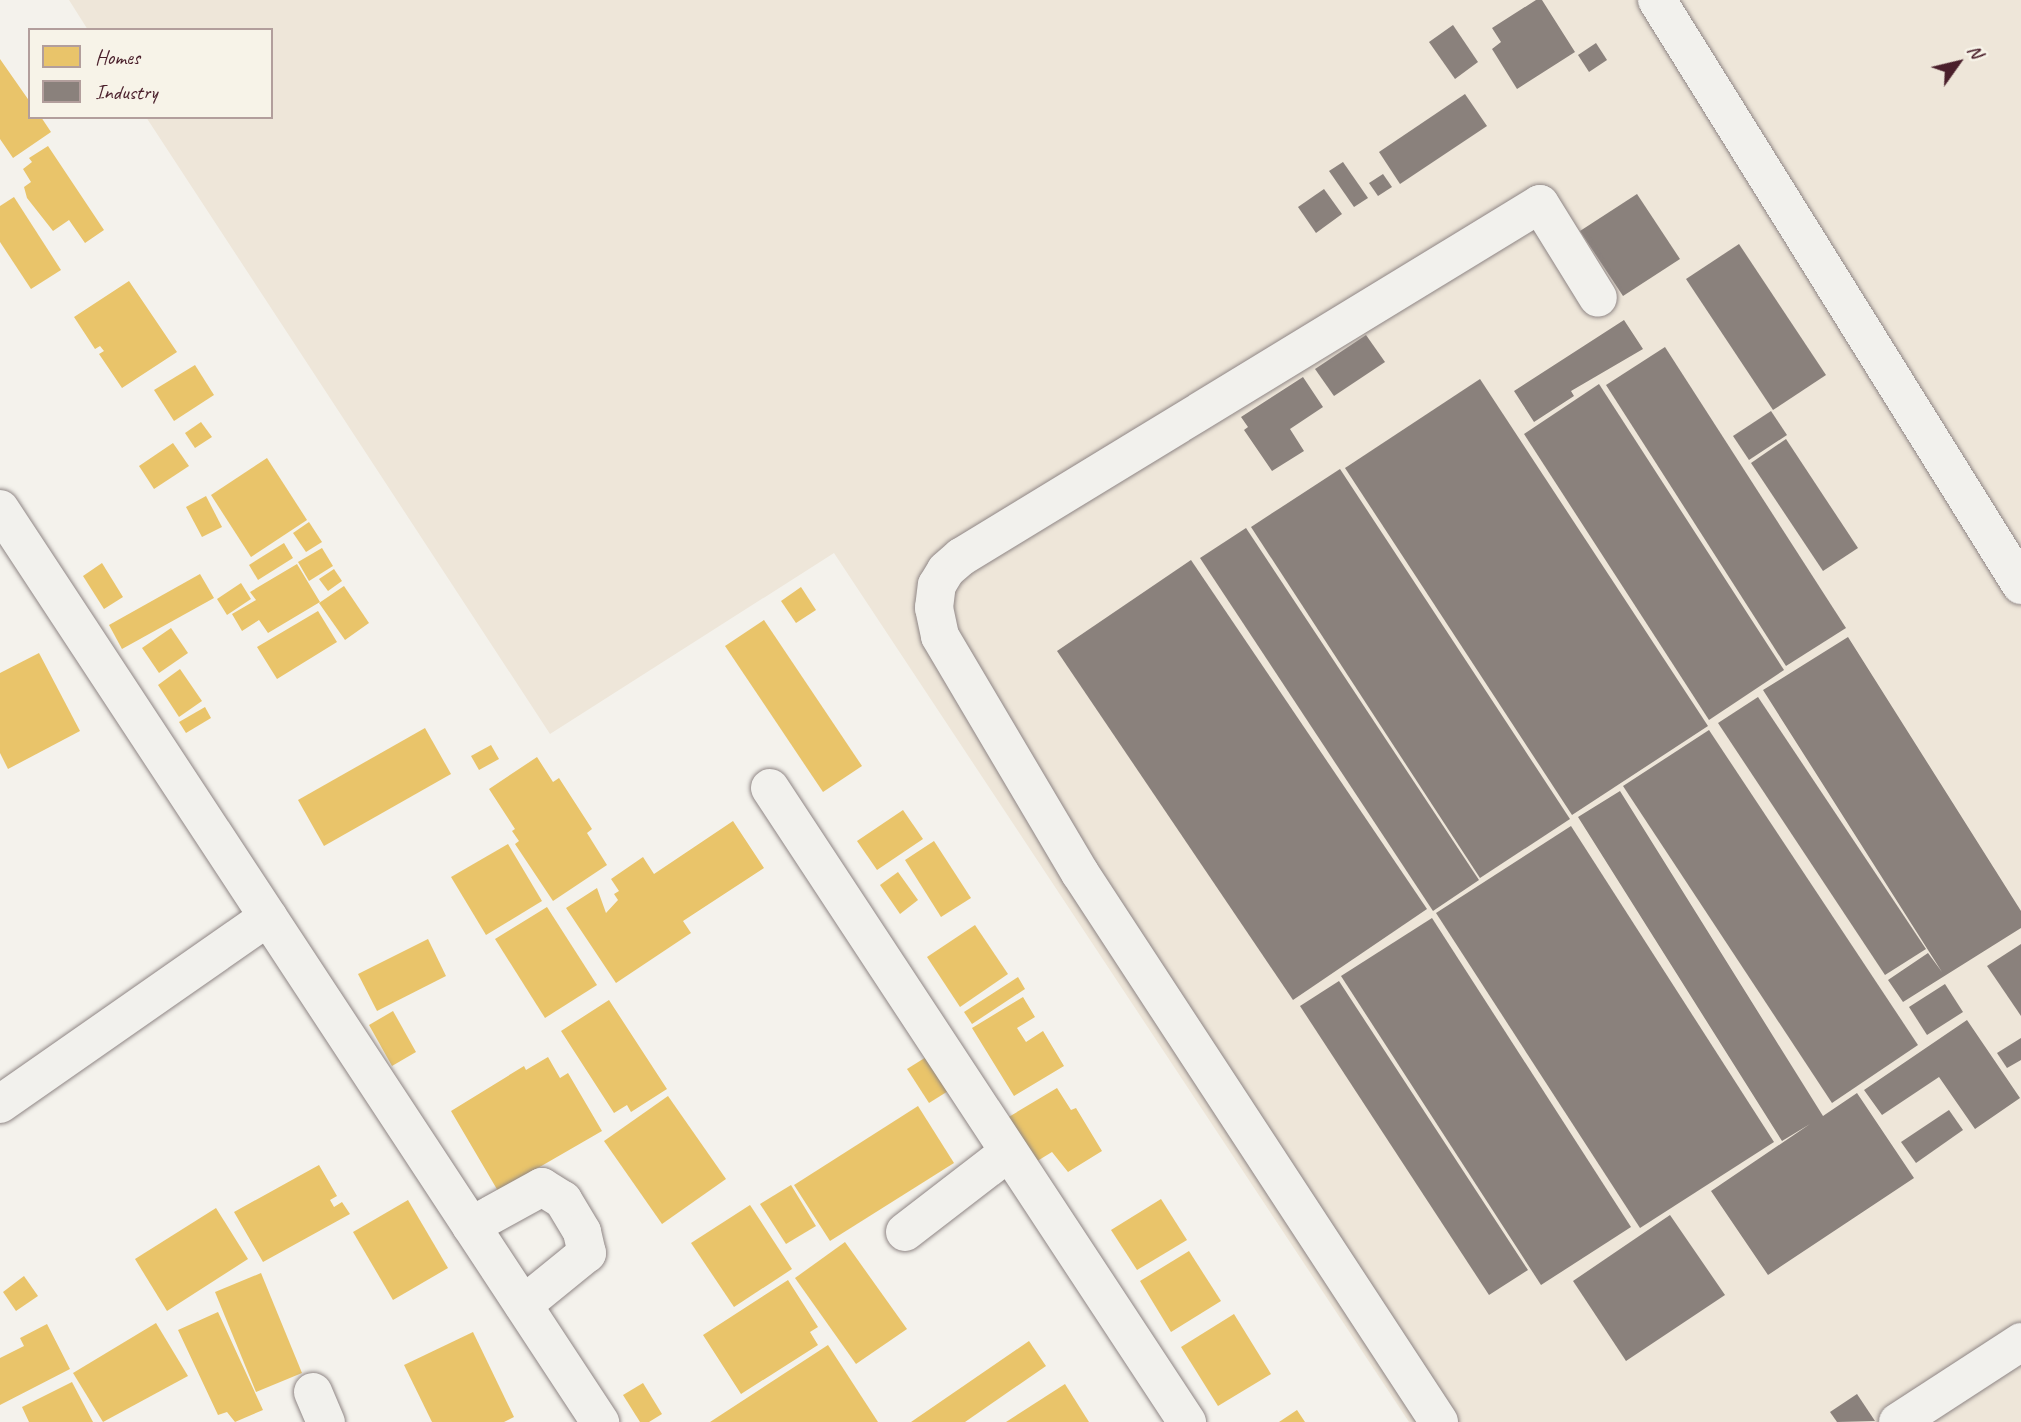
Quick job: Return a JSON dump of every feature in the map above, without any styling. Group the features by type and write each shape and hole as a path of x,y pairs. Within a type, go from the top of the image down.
{"street":[{"path":"1657,0 2021,586"},
{"path":"1439,1422 1080,873 940,636 934,608 937,585 946,570 961,557 1540,204 1598,298"},
{"path":"0,509 600,1422"},
{"path":"770,788 1187,1422"},
{"path":"0,1104 268,917"},
{"path":"905,1232 1009,1152"},
{"path":"471,1226 542,1187 563,1200 582,1232 587,1253 523,1305"},
{"path":"1898,1422 2021,1342"}],"shaded area":[{"path":"69,0 2021,0 2021,1422 1409,1422 834,553 550,734 147,119 273,119 273,28 87,28"}],"building: Homes":[{"path":"0,59 28,99 28,119 42,119 51,132 13,158 0,139"},
{"path":"48,146 104,230 85,243 69,220 53,231 27,198 24,187 31,182 23,169 32,162 29,158"},
{"path":"14,197 61,270 31,289 0,242 0,206"},
{"path":"129,281 177,352 122,388 99,354 104,351 100,346 95,349 74,317"},
{"path":"195,365 214,395 174,421 154,390"},
{"path":"201,422 212,437 195,448 185,433"},
{"path":"173,443 189,466 154,489 139,466"},
{"path":"267,458 307,520 251,557 211,495"},
{"path":"206,496 222,527 202,537 186,507"},
{"path":"309,522 322,542 306,552 293,533"},
{"path":"284,543 293,558 258,580 249,565"},
{"path":"322,548 333,566 309,581 298,562"},
{"path":"102,563 123,597 104,609 83,576"},
{"path":"297,564 320,602 268,633 259,620 242,631 232,614 256,600 250,592"},
{"path":"334,569 342,581 328,591 319,579"},
{"path":"200,574 214,598 122,649 109,625"},
{"path":"241,583 251,599 227,615 217,599"},
{"path":"344,586 369,623 345,640 319,603"},
{"path":"801,587 816,610 796,623 781,601"},
{"path":"318,611 337,642 277,679 257,647"},
{"path":"764,620 862,766 823,792 725,646"},
{"path":"171,628 188,653 159,673 142,648"},
{"path":"39,653 80,731 8,769 0,753 0,673"},
{"path":"180,669 202,701 179,717 158,685"},
{"path":"205,707 211,718 186,733 179,722"},
{"path":"425,728 451,774 324,846 298,800"},
{"path":"491,745 499,759 479,770 471,756"},
{"path":"537,757 553,782 559,778 592,829 587,833 607,865 553,901 515,844 519,841 512,831 515,829 489,789"},
{"path":"903,810 923,839 877,870 857,841"},
{"path":"733,821 764,868 683,921 691,933 616,983 566,908 597,888 606,913 618,900 614,894 619,891 611,879 643,857 654,874"},
{"path":"934,841 971,898 941,917 905,860"},
{"path":"508,844 542,901 486,935 451,877"},
{"path":"898,872 918,900 900,914 880,885"},
{"path":"547,907 597,985 545,1018 495,939"},
{"path":"975,925 1008,974 960,1007 927,957"},
{"path":"428,939 446,976 377,1011 358,974"},
{"path":"1018,977 1025,989 972,1024 964,1012"},
{"path":"1023,997 1035,1017 1017,1028 1026,1042 1043,1031 1064,1066 1014,1096 972,1028"},
{"path":"609,1000 667,1089 631,1112 627,1105 614,1113 561,1031"},
{"path":"393,1011 416,1052 392,1066 369,1025"},
{"path":"931,1054 953,1088 929,1103 907,1069"},
{"path":"548,1057 560,1078 568,1073 602,1131 498,1191 451,1111 524,1066 526,1070"},
{"path":"1057,1088 1071,1110 1076,1108 1102,1151 1068,1172 1052,1152 1034,1163 1007,1118"},
{"path":"668,1096 726,1179 662,1224 604,1141"},
{"path":"918,1106 954,1163 830,1241 794,1185"},
{"path":"319,1165 337,1196 330,1200 334,1207 342,1202 350,1214 263,1262 234,1212"},
{"path":"791,1185 816,1226 786,1244 760,1204"},
{"path":"1161,1199 1187,1240 1137,1270 1111,1230"},
{"path":"408,1200 448,1268 393,1300 353,1232"},
{"path":"750,1205 792,1269 734,1307 691,1243"},
{"path":"216,1208 248,1259 167,1311 135,1259"},
{"path":"845,1242 907,1329 856,1364 795,1278"},
{"path":"1189,1251 1221,1301 1171,1332 1140,1281"},
{"path":"261,1273 302,1373 256,1392 215,1292"},
{"path":"24,1276 38,1296 16,1311 3,1292"},
{"path":"788,1280 818,1327 810,1332 818,1345 741,1394 703,1335"},
{"path":"218,1312 263,1410 235,1422 227,1412 218,1415 178,1330"},
{"path":"1234,1314 1271,1374 1218,1406 1181,1347"},
{"path":"156,1323 188,1376 103,1422 73,1373"},
{"path":"47,1324 70,1369 0,1405 0,1358 24,1346 20,1338"},
{"path":"473,1332 514,1417 504,1422 432,1422 404,1365"},
{"path":"1029,1341 1046,1366 965,1422 911,1422"},
{"path":"828,1345 878,1422 710,1422"},
{"path":"72,1382 93,1422 29,1422 22,1407"},
{"path":"643,1383 662,1414 649,1422 640,1422 623,1395"},
{"path":"1065,1384 1089,1422 1006,1422"},
{"path":"1297,1410 1305,1422 1279,1422"}],"building: Industry":[{"path":"1536,0 1542,0 1575,52 1517,89 1492,49 1501,42 1492,28"},
{"path":"1453,25 1478,62 1455,79 1429,42"},
{"path":"1596,43 1607,60 1589,72 1578,55"},
{"path":"1465,94 1487,126 1400,184 1379,152"},
{"path":"1343,162 1368,198 1354,207 1329,171"},
{"path":"1383,174 1392,187 1378,196 1369,183"},
{"path":"1324,189 1342,214 1316,233 1298,207"},
{"path":"1637,194 1680,259 1623,296 1580,231"},
{"path":"1739,244 1826,375 1773,410 1686,279"},
{"path":"1624,320 1643,349 1571,391 1574,396 1534,422 1514,391"},
{"path":"1366,335 1385,362 1334,396 1315,369"},
{"path":"1665,347 1846,628 1786,666 1606,385"},
{"path":"1303,377 1323,407 1290,429 1304,451 1272,471 1244,430 1248,427 1241,417"},
{"path":"1480,379 1708,726 1572,815 1345,468"},
{"path":"1599,384 1784,670 1709,720 1524,434"},
{"path":"1771,411 1787,435 1749,460 1733,436"},
{"path":"1786,439 1858,548 1823,571 1751,463"},
{"path":"1340,469 1570,819 1480,878 1251,527"},
{"path":"1246,528 1479,880 1433,911 1200,558"},
{"path":"1191,560 1427,909 1293,1000 1057,651"},
{"path":"1848,637 2021,911 2021,928 1903,1002 1888,980 1928,953 1942,972 1763,690"},
{"path":"1758,697 1926,949 1885,975 1718,723"},
{"path":"1709,730 1918,1045 1832,1103 1623,786"},
{"path":"1620,791 1823,1116 1857,1093 1914,1178 1768,1275 1711,1191 1810,1124 1782,1141 1578,817"},
{"path":"1571,826 1774,1142 1640,1228 1436,913"},
{"path":"1432,918 1631,1227 1541,1285 1341,976"},
{"path":"2021,944 2021,1016 1987,966"},
{"path":"1339,981 1528,1270 1489,1295 1300,1006"},
{"path":"1945,984 1963,1012 1927,1035 1909,1007"},
{"path":"1967,1020 2020,1098 1975,1129 1939,1077 1882,1115 1864,1090"},
{"path":"2021,1038 2021,1060 2007,1068 1997,1053"},
{"path":"1949,1110 1963,1130 1916,1163 1901,1142"},
{"path":"1670,1215 1725,1295 1626,1361 1573,1281"},
{"path":"1857,1394 1875,1421 1837,1422 1830,1412"}]}
